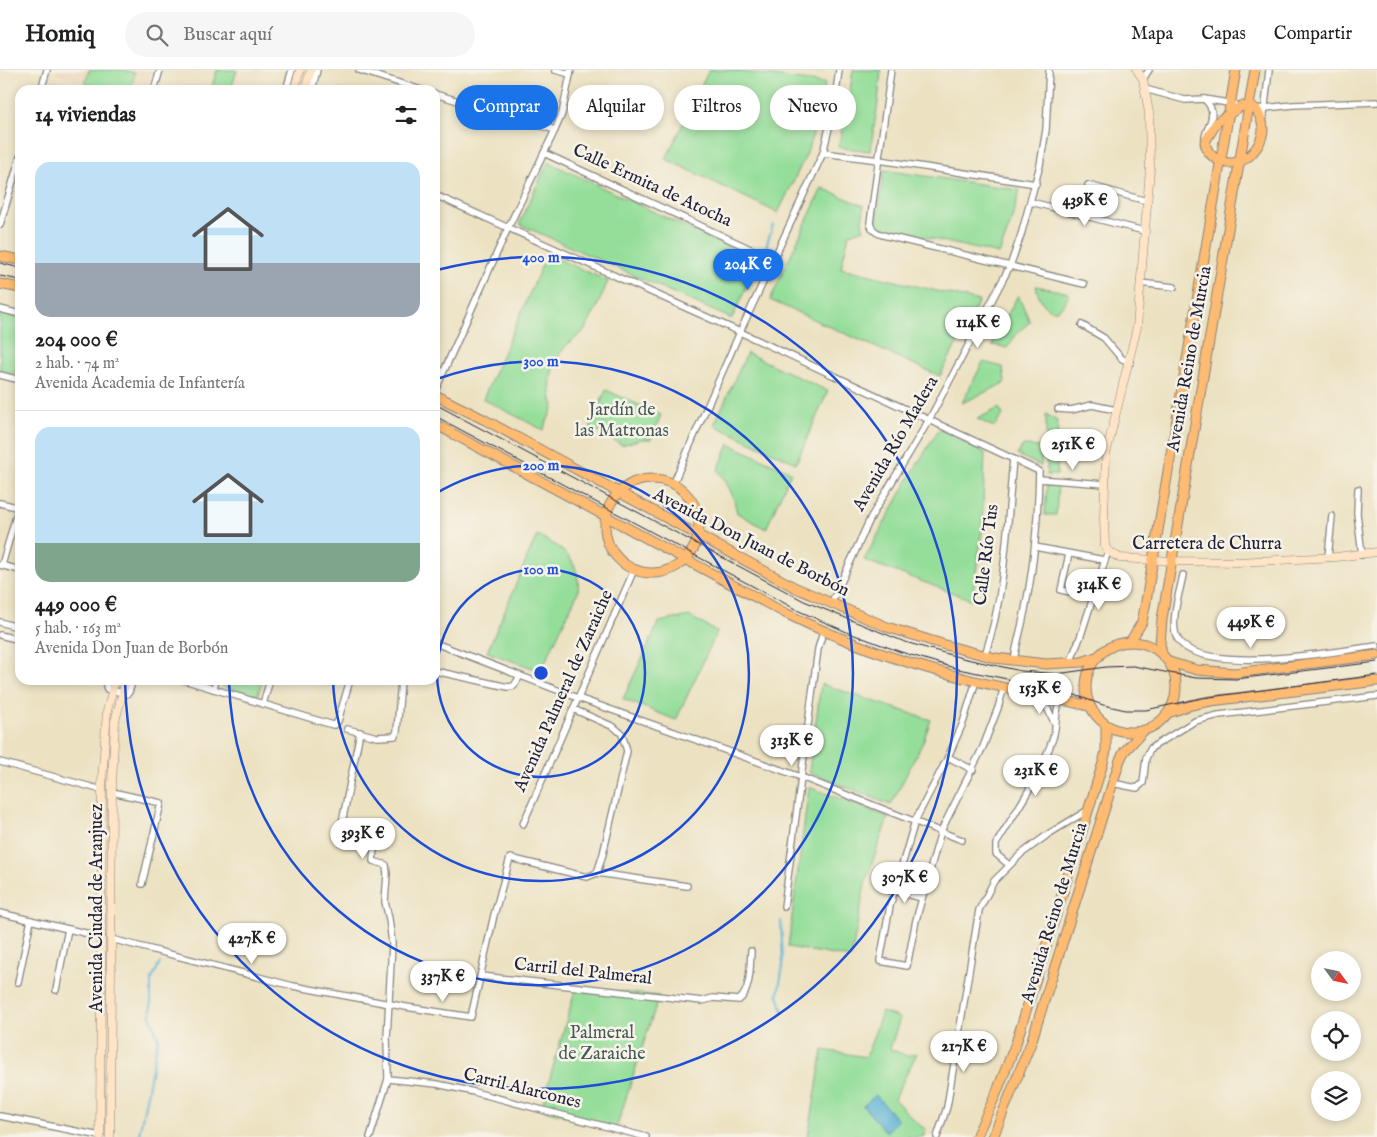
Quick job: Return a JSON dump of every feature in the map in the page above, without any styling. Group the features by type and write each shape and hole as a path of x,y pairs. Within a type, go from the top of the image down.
{"main road":[{"path":"296,85 300,70"},
{"path":"306,85 311,70"},
{"name":"Carretera de Churra","path":"1137,70 1143,79 1149,113 1150,169 1137,327 1130,363 1116,410 1106,454 1105,539 1108,551 1120,558 1238,562 1328,558 1377,552"},
{"name":"Avenida Reino de Murcia","path":"1130,642 1142,622 1236,70"},
{"name":"Avenida Reino de Murcia","path":"1162,654 1160,633 1240,162 1253,108 1256,70"},
{"path":"1253,108 1263,126 1263,133 1259,143 1240,162 1215,159 1208,152 1205,142 1217,122 1229,113 1253,108"},
{"path":"0,256 15,259"},
{"path":"0,284 15,287"},
{"name":"Avenida Don Juan de Borbón","path":"440,398 796,588 896,630 984,655 1014,660 1046,664 1082,662 1099,656"},
{"path":"440,427 823,632 915,665 976,681 1090,706"},
{"path":"656,479 673,484 686,493 694,506 699,520 698,536 694,548 674,568 661,573 647,573 634,570 620,561 610,548 605,533 606,517 610,504 619,492 639,481 656,479"},
{"path":"1130,642 1151,646 1162,654 1174,673 1176,687 1174,701 1162,721 1143,731 1125,732 1106,725 1094,714 1086,693 1087,679 1091,666 1099,656 1113,646 1130,642"},
{"path":"1168,662 1197,670 1235,673 1377,655"},
{"path":"1168,713 1212,701 1377,681"},
{"name":"Avenida Ciudad de Aranjuez","path":"100,1136 102,790 104,732 107,711 114,685"},
{"name":"Avenida Ciudad de Aranjuez","path":"110,1137 112,792 115,721 125,685"},
{"name":"Avenida Reino de Murcia","path":"976,1137 996,1094 1016,1042 1106,750 1106,725"},
{"name":"Avenida Reino de Murcia","path":"992,1137 1031,1043 1112,783 1124,752 1143,731"}],"street":[{"path":"42,85 47,70"},
{"path":"156,85 160,70"},
{"path":"288,85 292,70"},
{"path":"314,85 318,70"},
{"path":"359,70 374,73 400,85"},
{"path":"555,70 571,72 558,125"},
{"path":"673,484 740,332 823,153 834,108 839,70"},
{"path":"891,70 870,223 872,229 875,232 1084,284"},
{"name":"Avenida Río Madera","path":"831,604 871,517 929,420 1010,266 1036,184 1046,130 1049,70"},
{"path":"1143,79 1149,70"},
{"path":"1253,108 1269,70"},
{"path":"1145,89 1185,100 1230,103 1253,108 1377,102"},
{"path":"440,95 455,100"},
{"path":"1204,100 1209,104 1212,111 1205,142"},
{"path":"440,379 508,228 556,130"},
{"name":"Calle Ermita de Atocha","path":"544,153 774,260"},
{"path":"823,153 1036,184"},
{"path":"0,225 15,174"},
{"path":"1088,185 1147,200"},
{"path":"440,197 740,332 1039,471 1035,547 1027,603 1014,660"},
{"path":"1031,202 1144,231"},
{"path":"1140,282 1174,287"},
{"path":"0,309 15,313"},
{"path":"1082,325 1104,338 1121,358 1130,363"},
{"path":"0,375 15,378"},
{"path":"1058,409 1070,410 1092,405 1116,410"},
{"name":"Calle Río Tus","path":"984,655 997,607 1005,556 1013,458"},
{"path":"1039,479 1105,484"},
{"path":"1358,489 1357,513 1362,555"},
{"path":"0,503 15,505"},
{"path":"1328,558 1332,516"},
{"path":"15,519 1,565 15,569"},
{"path":"1035,547 1104,560"},
{"path":"1070,662 1081,635 1108,551"},
{"path":"1069,554 1061,590 1093,597"},
{"name":"Avenida Palmeral de Zaraiche","path":"523,824 634,570"},
{"path":"1183,575 1175,633 1189,651 1225,660 1265,660 1377,646"},
{"path":"0,622 15,626"},
{"path":"784,907 818,649 823,632"},
{"path":"0,635 15,639"},
{"path":"440,645 578,698 801,777 962,840"},
{"path":"440,672 508,687 514,686 520,676"},
{"path":"976,681 963,722 948,758 915,821 894,891 880,962 907,966 922,898 941,831 973,770 998,708 1004,687"},
{"path":"106,685 112,691 122,694 127,694 131,685"},
{"path":"201,685 335,725 338,721 349,685"},
{"path":"214,689 215,685"},
{"path":"263,704 269,685"},
{"path":"347,729 377,737 394,736 397,731 401,685"},
{"path":"1041,695 1048,706 1056,727"},
{"path":"1112,783 1137,788 1143,783 1146,758 1151,748 1194,721 1219,715 1377,696"},
{"path":"1010,865 996,854 996,844 1034,781 1044,760 1056,727 1056,711 1060,700"},
{"path":"573,709 614,727 622,734 627,751 597,873"},
{"path":"360,732 342,822 375,834 373,861 386,865 384,902 389,919 392,943 387,1038 388,1079 370,1137"},
{"path":"948,758 973,770"},
{"path":"0,762 102,790"},
{"path":"112,792 160,803 142,884"},
{"path":"936,1137 947,1107 979,910 994,881 1021,854 1050,833 1088,810"},
{"path":"112,939 293,986 471,1017 494,915 510,858 587,877 597,873 687,886"},
{"path":"894,891 922,898"},
{"path":"0,913 102,937"},
{"path":"18,982 31,920"},
{"path":"56,990 68,929"},
{"name":"Carril del Palmeral","path":"481,976 702,1001 713,998 739,1000 744,996 748,981 751,951"},
{"name":"Carril Alarcones","path":"388,1079 437,1084 474,1092 646,1137"},
{"path":"0,1116 100,1136"}],"shaded area":[{"path":"57,70 152,70 148,85 91,85 56,74"}],"green space":[{"path":"89,70 124,70 135,73 131,85 92,85 85,83"},
{"path":"217,70 237,70 232,85 212,85"},
{"path":"709,70 727,70 825,83 825,85 770,85 770,130 814,130 807,153 778,213 666,159 680,130 760,130 760,85 702,85"},
{"path":"853,70 881,70 870,151 838,147 842,130 856,130 856,85 851,85"},
{"path":"548,162 758,261 732,319 521,225 520,222"},
{"path":"884,170 1020,190 999,254 876,226"},
{"path":"822,188 864,206 862,223 864,229 849,234 841,268 979,301 940,376 770,300"},
{"path":"547,254 608,281 585,330 564,348 555,363 551,380 554,406 543,430 483,399"},
{"path":"1036,286 1069,293 1062,306 1052,310 1041,300"},
{"path":"1018,295 1030,322 1017,333 1007,348 992,345"},
{"path":"0,313 15,317 15,374 0,370"},
{"path":"747,353 828,391 796,463 714,425"},
{"path":"983,362 1003,367 1005,383 962,403"},
{"name":"Jardín de las Matronas","path":"606,390 661,415 651,439 641,439 622,445 590,427"},
{"path":"999,408 1003,415 994,427 977,419"},
{"path":"1046,414 1057,421 1058,440 1046,440"},
{"path":"939,429 985,453 982,531 972,600 864,560 912,473"},
{"path":"729,444 791,472 766,529 737,513 730,490 718,470"},
{"path":"1022,446 1041,447 1041,466 1017,455"},
{"path":"1047,447 1057,447 1057,475 1047,475"},
{"path":"1047,483 1058,484 1056,515 1045,515"},
{"path":"537,535 555,545 568,556 577,571 578,581 578,592 541,671 487,652"},
{"path":"689,616 717,632 676,720 623,699 659,622"},
{"path":"821,684 931,720 922,744 891,805 809,772"},
{"path":"222,685 261,685 257,697"},
{"path":"809,787 888,817 865,884 851,958 788,947"},
{"name":"Palmeral de Zaraiche","path":"576,987 659,996 616,1129 541,1109"},
{"path":"882,1012 900,1018 890,1049 907,1056 917,1053 894,1099 926,1130 923,1137 808,1137 823,1050 866,1057"}],"water":[{"path":"876,1095 898,1121 886,1132 863,1106"}],"waterway":[{"path":"764,253 773,225"},
{"path":"781,921 783,965 778,995 783,1012"},
{"path":"139,1135 158,1038 151,1018 151,981 160,963"}],"tram line":[{"path":"0,263 15,267"},
{"path":"0,276 15,279"},
{"path":"440,407 804,601 905,642 962,658 1021,671 1056,674 1106,667 1133,666 1196,678 1236,679 1377,662"},
{"path":"440,419 799,611 849,633 901,652 958,669 1061,690 1103,705 1126,710 1146,710 1202,698 1377,675"}]}
